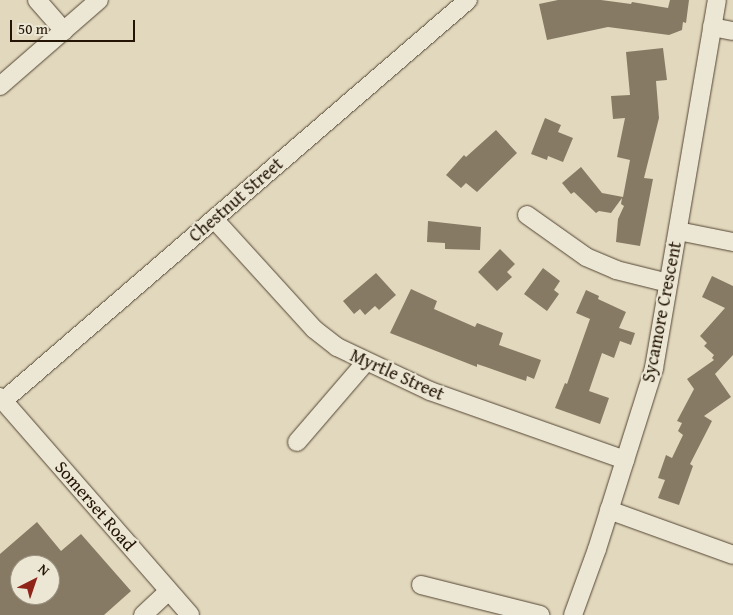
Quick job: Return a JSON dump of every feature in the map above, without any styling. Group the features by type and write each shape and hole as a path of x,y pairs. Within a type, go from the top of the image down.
{"street":[{"path":"37,0 64,31"},
{"path":"0,86 99,0"},
{"name":"Chestnut Street","path":"2,399 468,0"},
{"name":"Sycamore Crescent","path":"573,615 654,368 717,0"},
{"path":"712,27 733,31"},
{"path":"527,215 586,257 616,270 668,282"},
{"name":"Myrtle Street","path":"214,219 314,329 337,347 365,363 430,391 625,460"},
{"path":"678,231 733,242"},
{"path":"297,442 365,363"},
{"name":"Somerset Road","path":"2,399 190,615"},
{"path":"609,510 733,555"},
{"path":"421,585 540,615"},
{"path":"143,615 170,591"}],"building":[{"path":"558,0 601,0 631,4 632,2 668,8 670,0 689,0 686,23 683,22 682,30 669,35 608,27 547,40 539,4"},
{"path":"663,48 667,80 656,81 659,118 644,178 653,179 640,246 616,242 618,219 624,206 621,204 622,198 611,213 599,211 596,213 574,192 571,194 562,183 581,167 602,193 623,197 630,160 617,157 625,118 613,119 611,96 630,95 626,52"},
{"path":"545,118 561,125 558,132 573,138 563,162 548,156 547,160 531,154"},
{"path":"496,130 517,153 477,192 466,183 461,188 446,175 464,155 466,157"},
{"path":"428,221 481,227 480,250 445,249 445,243 427,242"},
{"path":"500,249 515,264 507,272 512,277 497,291 478,272"},
{"path":"543,268 560,281 554,290 559,294 547,311 524,294"},
{"path":"376,273 396,295 379,310 375,306 365,315 360,309 354,314 343,301"},
{"path":"712,276 733,286 733,355 715,374 731,397 704,416 712,421 690,464 693,466 679,505 658,498 665,480 658,478 666,455 672,458 683,435 678,431 682,423 677,421 694,389 687,379 714,360 712,358 714,355 704,346 707,343 700,336 725,308 702,297"},
{"path":"411,289 437,301 434,309 475,327 477,323 503,333 499,345 541,360 534,379 527,376 526,381 477,364 477,367 390,333"},
{"path":"586,290 599,296 598,299 626,312 619,328 635,333 631,345 620,341 614,358 602,353 589,391 609,398 600,424 555,408 565,383 567,384 590,319 576,313"},
{"path":"37,522 61,551 81,534 131,591 104,615 0,615 0,554"}]}
